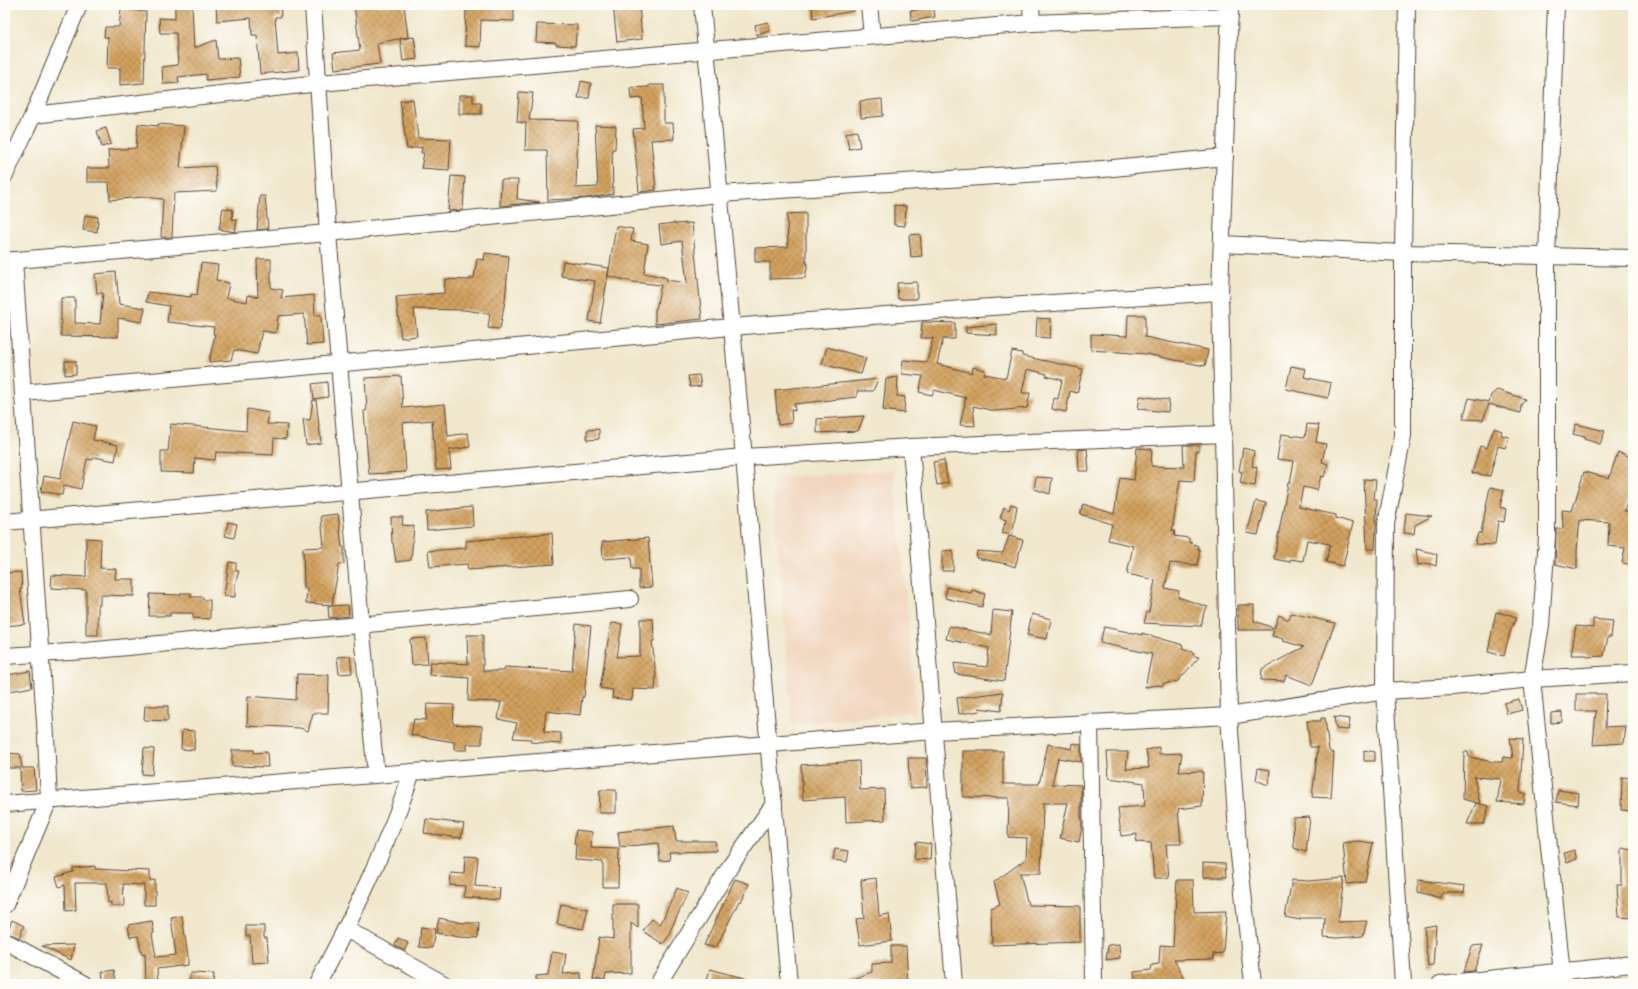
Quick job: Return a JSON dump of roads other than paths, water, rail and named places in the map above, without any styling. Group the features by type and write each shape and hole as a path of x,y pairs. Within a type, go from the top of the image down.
{"street":[{"path":"5,175 33,115 79,5"},
{"path":"313,5 328,233 361,624 376,775"},
{"path":"702,5 705,51 720,194 744,457 789,984"},
{"path":"869,5 872,36"},
{"path":"1031,5 1032,23"},
{"path":"1402,984 1385,691 1386,524 1404,436 1403,253 1407,5"},
{"path":"1556,5 1547,257 1547,537 1541,625 1532,679 1562,978"},
{"path":"33,115 319,83 1032,23 1230,10 1220,292 1230,716 1238,846 1253,984"},
{"path":"5,905 49,800 41,653 23,393 10,260 328,233 720,194 1103,169 1225,157"},
{"path":"1222,244 1403,253 1633,258"},
{"path":"23,393 731,327 976,308 1220,292"},
{"path":"5,522 350,493 744,457 912,447 1224,434"},
{"path":"912,447 954,984"},
{"path":"5,656 86,651 630,598"},
{"path":"5,804 934,731 1230,716 1385,691 1452,687 1532,679 1633,673"},
{"path":"1090,722 1094,984"},
{"path":"317,984 346,929 390,831 412,772"},
{"path":"658,984 731,865 774,804"},
{"path":"346,929 444,984"},
{"path":"5,941 85,984"},
{"path":"1440,984 1562,978 1633,964"}]}
